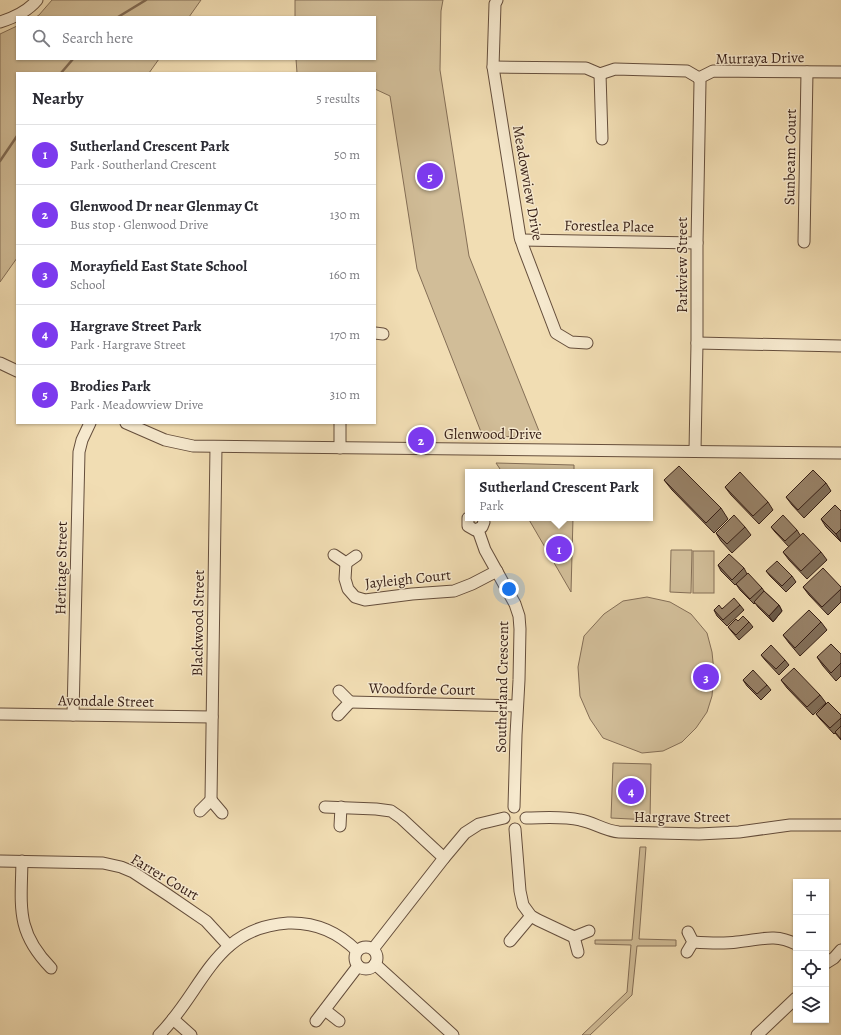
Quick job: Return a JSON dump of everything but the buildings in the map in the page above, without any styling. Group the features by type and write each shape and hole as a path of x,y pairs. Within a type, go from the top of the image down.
{"street":[{"path":"0,22 14,17 33,5 37,0"},
{"name":"Meadowview Drive","path":"497,0 495,4 494,67 521,240 556,333 571,342 587,343"},
{"path":"494,67 586,68 600,74 602,139"},
{"name":"Murraya Drive","path":"600,74 616,69 687,71 699,78 713,71 841,72"},
{"name":"Sunbeam Court","path":"804,242 807,72"},
{"name":"Parkview Street","path":"695,451 698,343 697,242 699,78"},
{"name":"Forestlea Place","path":"521,240 697,242"},
{"path":"698,343 841,346"},
{"path":"0,364 16,372"},
{"name":"Heritage Street","path":"74,715 79,452 82,440 90,424"},
{"name":"Glenwood Drive","path":"128,424 156,437 174,443 216,447 841,453"},
{"path":"340,424 340,448"},
{"name":"Blackwood Street","path":"211,800 216,447"},
{"name":"Southerland Crescent","path":"467,521 470,528 478,530 486,550 515,604 519,616 518,706 514,807"},
{"path":"478,530 484,525 483,521"},
{"name":"Jayleigh Court","path":"334,555 346,564"},
{"name":"Jayleigh Court","path":"356,556 346,564 345,579 348,589 355,597 365,600 412,594 454,591 472,584 497,571"},
{"name":"Woodforde Court","path":"338,690 350,702 518,706"},
{"name":"Woodforde Court","path":"338,715 350,702"},
{"name":"Avondale Street","path":"0,714 212,717"},
{"path":"200,811 211,800 222,813"},
{"path":"325,807 391,811 401,818 444,858"},
{"path":"340,826 341,807"},
{"path":"514,807 521,809 526,818 524,824 515,829 508,827 504,822 505,812 514,807"},
{"path":"373,949 458,840 472,828 486,822 504,818"},
{"name":"Hargrave Street","path":"526,818 572,818 586,821 607,830 619,832 739,832 790,826 841,825"},
{"path":"515,829 521,899 523,906 531,916 574,937 589,931"},
{"name":"Farrer Court","path":"0,861 103,863 121,867 133,872 206,921 229,946"},
{"path":"22,862 22,909 24,929 39,956 51,968"},
{"path":"510,941 531,916"},
{"path":"159,1035 173,1019 212,965 229,946 235,940 255,930 267,926 294,923 320,927 332,932 348,942 357,950"},
{"path":"688,932 693,942"},
{"path":"574,937 578,952"},
{"path":"693,942 738,942 764,937 773,937 793,943"},
{"path":"687,952 693,942"},
{"path":"363,947 370,947 373,949 377,955 375,964 372,967 365,969 358,966 354,957 357,950 363,947"},
{"path":"829,961 841,950"},
{"path":"375,964 453,1035"},
{"path":"316,1021 358,966"},
{"path":"757,1035 793,1001"},
{"path":"325,1010 339,1021"},
{"path":"173,1019 191,1035"}],"shaded area":[{"path":"52,0 201,0 190,16 38,16"},
{"path":"295,0 443,0 441,11 440,70 469,256 541,436 483,437 417,269 390,96 376,89 376,72 297,72 296,60 376,60 376,16 295,16"},
{"path":"16,26 16,60 158,60 150,72 16,72 16,259 0,282 0,34"},
{"path":"496,463 574,465 574,469 500,469"},
{"path":"530,521 573,521 571,592"},
{"path":"671,550 692,550 691,593 670,592"},
{"path":"693,551 714,551 714,593 693,593"},
{"path":"647,597 670,602 691,614 707,633 712,652 714,672 712,696 707,712 696,728 682,742 663,751 642,753 603,738 590,719 580,696 578,667 584,636 604,614 623,601"},
{"path":"613,763 651,764 650,820 611,818"},
{"path":"640,847 646,847 639,939 676,940 676,946 637,946 632,995 590,1035 582,1035 627,992 631,945 595,944 595,940 632,940"}],"waterway":[{"path":"120,16 146,0"},
{"path":"62,72 72,60"},
{"path":"0,161 16,137"}],"place":[{"name":"Brodies Park","path":"430,176"},
{"name":"Glenwood Dr near Glenmay Ct","path":"421,440"},
{"name":"Sutherland Crescent Park","path":"559,549"},
{"name":"Morayfield East State School","path":"706,677"},
{"name":"Hargrave Street Park","path":"631,791"}]}
